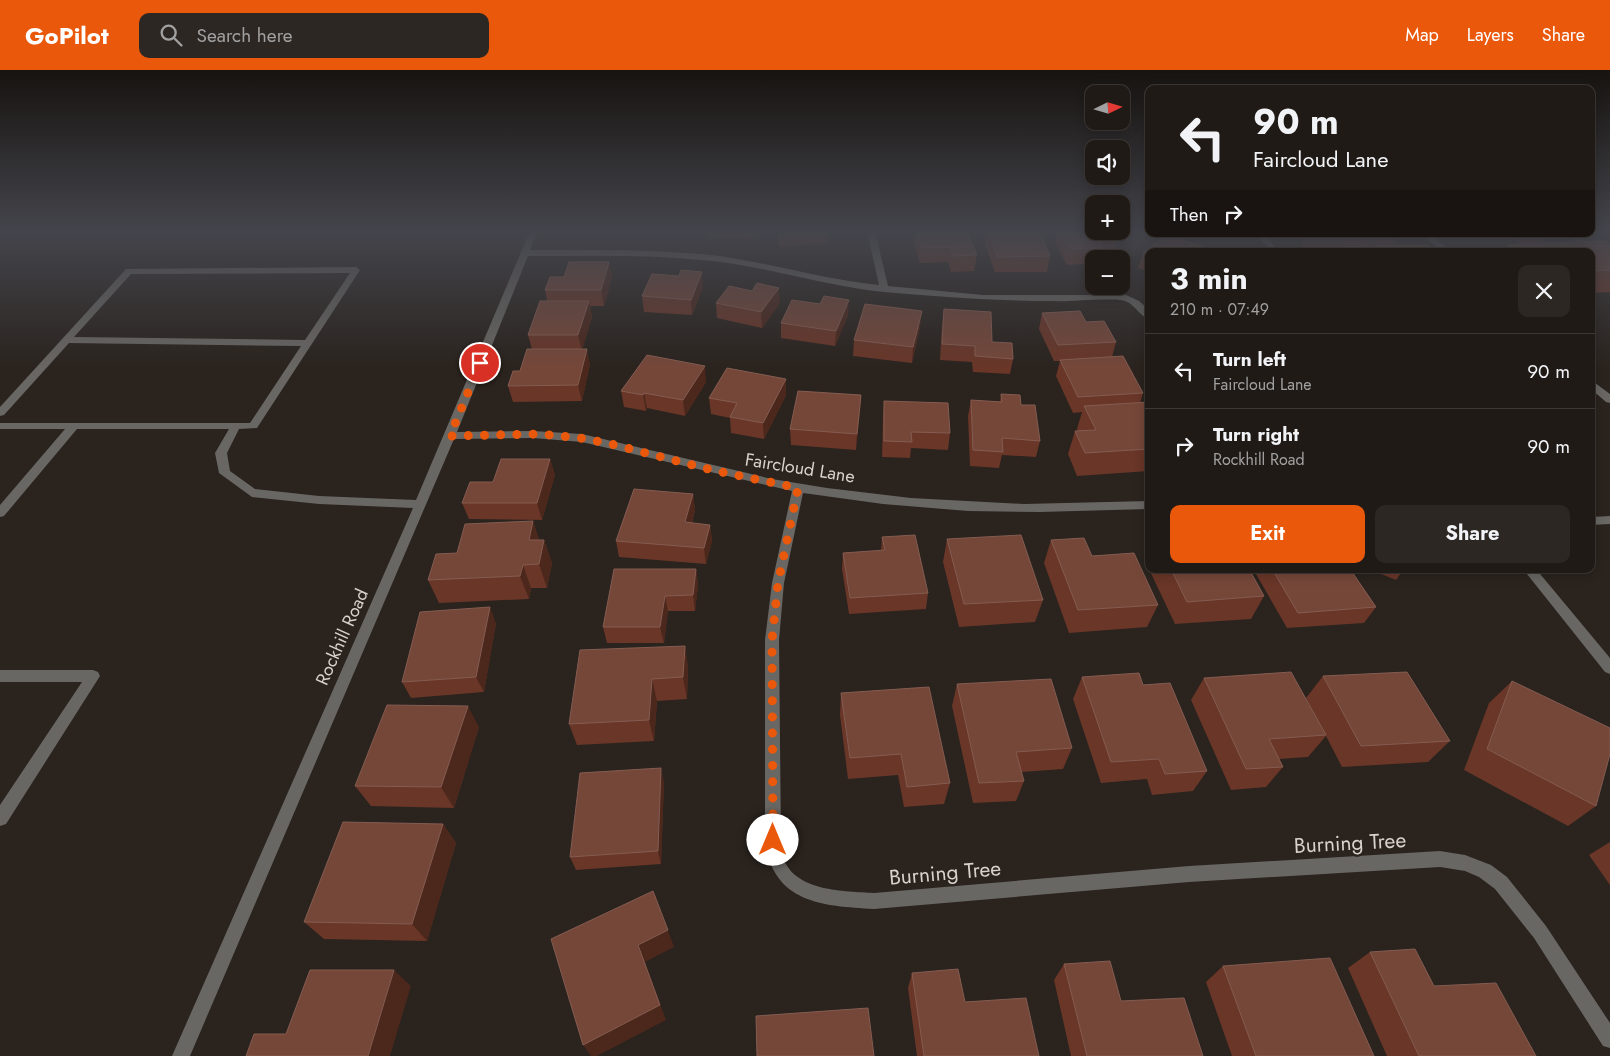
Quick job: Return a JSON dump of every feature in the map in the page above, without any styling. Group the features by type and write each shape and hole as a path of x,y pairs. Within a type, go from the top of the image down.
{"street":[{"path":"0,413 124,277"},
{"path":"0,426 253,426 351,277"},
{"name":"Rockhill Road","path":"181,1056 450,436 516,277"},
{"path":"806,277 833,283 884,289 1005,299 1126,298 1136,303 1145,312"},
{"path":"881,277 884,289"},
{"path":"67,340 308,343"},
{"path":"1595,387 1610,400"},
{"path":"0,513 74,426"},
{"path":"236,426 221,453 224,473 252,492 319,500 420,504"},
{"name":"Faircloud Lane","path":"450,436 540,434 580,438 712,470 798,488 907,501 1023,508 1145,505"},
{"name":"Burning Tree","path":"798,488 778,583 772,640 773,840 776,860 787,878 802,888 838,898 874,901 1189,874 1440,859 1465,863 1485,871 1501,883 1540,932 1610,1039"},
{"path":"1595,521 1610,520"},
{"path":"1532,573 1610,668"},
{"path":"0,676 93,676 0,819"}],"building":[{"path":"550,277 605,277 601,290 545,290"},
{"path":"651,277 700,277 691,300 642,296"},
{"path":"757,283 779,288 761,312 716,303 729,286 752,291"},
{"path":"824,296 849,300 836,331 781,323 792,300 820,304"},
{"path":"540,301 589,301 578,335 528,335"},
{"path":"865,304 922,311 913,347 854,340"},
{"path":"944,309 991,312 992,342 1012,343 1013,359 975,356 975,346 942,344"},
{"path":"1080,311 1086,322 1104,321 1116,342 1058,345 1042,313"},
{"path":"527,349 587,349 578,385 508,386 513,371 520,371"},
{"path":"647,355 705,366 683,400 621,391"},
{"path":"1123,356 1143,393 1078,397 1060,360"},
{"path":"727,368 786,379 763,423 730,417 737,403 709,398"},
{"path":"798,391 861,395 857,434 790,429"},
{"path":"1001,394 1020,395 1021,405 1035,405 1040,441 1002,438 1003,452 973,450 971,400 1002,402"},
{"path":"884,401 948,403 950,433 911,432 912,442 884,441"},
{"path":"1145,402 1145,449 1085,453 1075,431 1096,430 1084,406"},
{"path":"501,459 550,459 537,503 462,503 470,482 493,482"},
{"path":"634,489 693,494 685,522 710,525 704,548 616,541"},
{"path":"533,521 529,540 544,540 539,564 523,565 520,576 428,580 436,554 457,553 465,524"},
{"path":"915,535 928,593 850,598 843,553 885,550 882,537"},
{"path":"1021,535 1043,600 964,604 947,539"},
{"path":"1084,538 1092,556 1134,553 1158,605 1078,610 1051,540"},
{"path":"614,569 696,569 693,595 665,596 660,627 603,627"},
{"path":"1173,573 1251,573 1264,596 1187,602"},
{"path":"1274,573 1353,573 1376,607 1298,613"},
{"path":"490,607 476,677 402,682 420,612"},
{"path":"685,646 683,677 652,679 649,720 569,724 580,650"},
{"path":"1291,672 1326,735 1269,739 1283,767 1246,769 1204,678"},
{"path":"1407,672 1450,741 1361,746 1323,676"},
{"path":"1139,673 1143,685 1170,683 1207,771 1165,774 1159,759 1111,762 1082,677"},
{"path":"1051,679 1072,748 1016,752 1024,781 979,783 957,684"},
{"path":"1512,681 1610,728 1610,754 1596,806 1487,749"},
{"path":"929,687 950,783 907,787 901,754 850,758 841,693"},
{"path":"387,705 468,706 441,787 355,786"},
{"path":"661,768 658,851 570,857 580,773"},
{"path":"343,822 443,824 412,924 304,922"},
{"path":"653,891 668,930 638,945 660,1005 583,1045 551,939"},
{"path":"1415,949 1434,986 1496,983 1536,1056 1419,1056 1370,952"},
{"path":"1330,958 1374,1056 1256,1056 1223,966"},
{"path":"1110,961 1121,1001 1184,998 1203,1056 1087,1056 1064,964"},
{"path":"958,969 965,1002 1026,998 1039,1056 924,1056 912,973"},
{"path":"310,970 394,970 368,1056 246,1056 254,1034 286,1034"},
{"path":"868,1008 874,1056 757,1056 756,1016"}],"route":[{"path":"480,363 450,436 540,434 580,438 712,470 798,488 778,583 772,640 773,840"}]}
